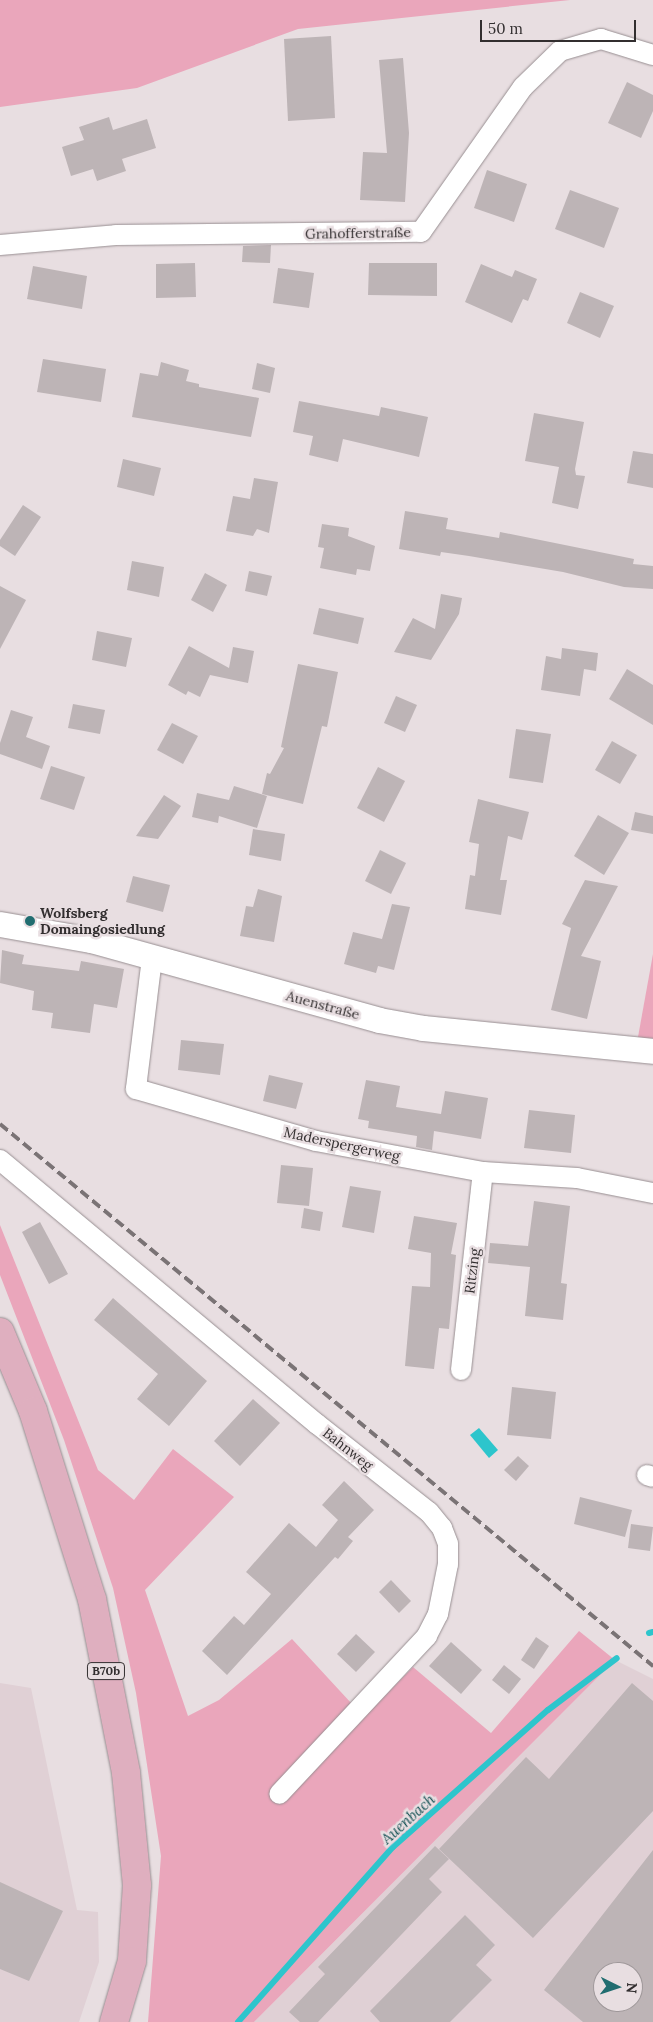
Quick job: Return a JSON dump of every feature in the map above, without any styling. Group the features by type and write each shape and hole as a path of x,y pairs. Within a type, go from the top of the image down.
{"main road":[{"name":"B70b","path":"0,1332 32,1411 92,1599 126,1773 138,1885 132,1961 114,2022"}],"street":[{"name":"Grahofferstraße","path":"0,245 116,235 421,232 523,87 560,51 601,40 653,55"},
{"name":"Auenstraße","path":"0,924 90,940 388,1022 443,1030 653,1051"},
{"name":"Maderspergerweg","path":"152,958 136,1089 316,1141 484,1172 577,1178 653,1194"},
{"name":"Bahnweg","path":"0,1160 317,1424 429,1512 442,1528 448,1544 448,1564 438,1614 427,1636 279,1794"},
{"name":"Ritzing","path":"461,1370 484,1172"}],"shaded area":[{"path":"0,0 570,0 298,29 137,88 0,107"},
{"path":"653,954 653,1040 638,1037"},
{"path":"0,1225 98,1470 134,1500 173,1449 234,1497 145,1590 188,1716 219,1700 292,1639 364,1717 413,1667 491,1733 579,1631 615,1660 254,2022 148,2022 161,1856 136,1693 113,1588 64,1440 0,1275"},
{"path":"615,1660 653,1679 653,2022 254,2022"},
{"path":"0,1683 31,1688 77,1910 98,1912 99,1962 79,2022 0,2022"}],"water":[{"path":"479,1428 498,1450 489,1458 470,1435"}],"building":[{"path":"331,36 335,118 288,121 284,39"},
{"path":"403,58 409,133 405,202 360,200 363,152 387,153 379,60"},
{"path":"627,82 653,95 653,111 641,138 608,123"},
{"path":"109,117 113,130 147,119 156,148 122,159 126,171 97,181 93,169 71,176 62,147 84,140 79,127"},
{"path":"487,170 527,184 514,222 474,208"},
{"path":"570,190 619,208 604,248 555,229"},
{"path":"271,245 270,263 242,262 243,246"},
{"path":"195,263 196,297 156,298 156,264"},
{"path":"369,263 437,263 437,296 368,295"},
{"path":"481,264 512,277 515,270 537,279 528,301 523,299 512,323 465,302"},
{"path":"33,266 87,276 82,309 27,299"},
{"path":"278,268 314,273 309,308 273,303"},
{"path":"580,292 614,306 600,338 567,323"},
{"path":"43,359 106,369 101,402 37,392"},
{"path":"161,362 189,370 186,381 199,384 199,387 259,398 251,437 132,417 140,373 158,376"},
{"path":"257,363 275,368 270,393 252,389"},
{"path":"299,401 379,416 381,407 428,417 419,457 343,439 338,462 309,455 313,436 293,432"},
{"path":"534,413 584,422 575,469 576,475 585,476 578,509 552,503 559,467 525,461"},
{"path":"633,451 653,454 653,488 627,483"},
{"path":"123,459 161,468 154,496 117,487"},
{"path":"254,478 278,482 269,533 257,529 253,536 226,531 233,496 250,499"},
{"path":"23,505 41,517 15,556 0,546 0,540"},
{"path":"405,511 448,518 446,529 499,538 500,532 634,559 633,564 653,566 653,589 624,587 563,572 469,556 441,552 440,556 399,549"},
{"path":"322,524 349,528 348,536 375,546 370,571 357,569 356,575 320,568 324,548 318,547"},
{"path":"132,561 164,567 159,597 127,590"},
{"path":"249,571 272,576 267,596 245,591"},
{"path":"205,573 227,585 213,612 191,600"},
{"path":"0,586 26,600 0,649"},
{"path":"441,594 462,598 459,614 431,660 394,652 413,618 435,629"},
{"path":"319,608 364,618 358,644 313,634"},
{"path":"97,631 132,638 126,667 92,660"},
{"path":"189,646 229,668 233,647 254,651 248,683 210,675 200,697 188,691 186,695 168,685"},
{"path":"562,648 598,653 596,671 584,669 580,696 541,690 546,656 561,659"},
{"path":"298,664 338,672 327,727 322,726 303,804 262,794 267,773 270,774 284,748 281,747"},
{"path":"627,669 653,685 653,725 609,699"},
{"path":"396,696 417,705 405,732 384,723"},
{"path":"73,704 105,710 100,734 68,728"},
{"path":"11,710 33,717 26,737 50,746 42,769 0,754 0,743"},
{"path":"172,723 198,736 183,764 157,750"},
{"path":"516,729 551,734 543,783 509,778"},
{"path":"612,741 637,755 620,784 595,770"},
{"path":"51,766 85,777 74,810 40,799"},
{"path":"378,767 405,781 384,822 357,808"},
{"path":"234,786 267,796 257,828 219,816 218,823 192,817 197,793 229,800"},
{"path":"164,795 181,806 158,839 136,836"},
{"path":"478,799 529,812 522,840 508,836 500,880 507,880 501,915 465,909 470,875 475,876 479,844 469,842"},
{"path":"635,812 653,816 653,834 631,830"},
{"path":"598,815 629,833 604,875 574,856"},
{"path":"253,829 285,834 281,861 249,855"},
{"path":"380,850 406,863 391,894 365,881"},
{"path":"133,876 170,885 163,912 126,902"},
{"path":"585,880 618,886 581,956 601,961 587,1019 551,1010 571,928 562,924"},
{"path":"258,889 282,896 274,942 240,936 246,906 253,907"},
{"path":"392,904 410,907 394,970 378,966 376,973 344,964 353,932 382,939"},
{"path":"2,950 24,955 22,964 79,971 81,961 124,969 117,1008 94,1004 90,1033 51,1028 53,1013 32,1010 34,991 0,983"},
{"path":"181,1040 224,1044 220,1075 178,1070"},
{"path":"269,1075 303,1083 296,1109 263,1101"},
{"path":"366,1080 400,1086 396,1107 441,1114 445,1091 488,1098 481,1139 434,1131 432,1150 416,1147 417,1136 368,1128 369,1121 358,1119"},
{"path":"529,1110 575,1115 571,1153 524,1148"},
{"path":"281,1165 313,1168 309,1206 277,1203"},
{"path":"350,1186 381,1191 374,1233 342,1227"},
{"path":"534,1201 570,1206 561,1283 567,1284 563,1320 525,1316 530,1267 488,1263 490,1243 528,1246"},
{"path":"304,1208 323,1212 320,1231 301,1228"},
{"path":"414,1216 457,1223 451,1254 456,1255 449,1329 439,1328 434,1369 405,1366 412,1286 430,1287 431,1253 408,1249"},
{"path":"40,1222 68,1274 49,1284 22,1232"},
{"path":"113,1298 207,1381 169,1426 137,1399 158,1374 94,1320"},
{"path":"512,1387 556,1392 551,1439 507,1435"},
{"path":"253,1399 280,1423 240,1466 214,1441"},
{"path":"518,1456 529,1466 516,1481 504,1470"},
{"path":"344,1481 374,1510 348,1537 353,1541 338,1559 335,1557 227,1675 202,1651 234,1616 244,1625 271,1594 246,1572 289,1523 316,1547 338,1520 322,1505"},
{"path":"580,1497 632,1510 625,1537 574,1524"},
{"path":"631,1524 653,1527 650,1551 628,1548"},
{"path":"391,1580 411,1601 399,1613 379,1592"},
{"path":"356,1634 375,1652 356,1672 337,1654"},
{"path":"536,1637 549,1646 534,1669 521,1660"},
{"path":"451,1642 482,1670 461,1694 429,1666"},
{"path":"504,1665 521,1679 509,1694 492,1680"},
{"path":"632,1683 653,1701 653,1811 533,1938 439,1849 526,1757 549,1779"},
{"path":"435,1846 449,1859 429,1879 442,1892 318,2022 300,2022 289,2012 325,1974 318,1967"},
{"path":"653,1850 653,2022 583,2022 544,1990"},
{"path":"0,1882 63,1911 29,1981 0,1969"},
{"path":"465,1915 495,1945 476,1965 492,1980 450,2022 380,2022 370,2011"}],"waterway":[{"name":"Auenbach","path":"649,1633 653,1632"},
{"name":"Auenbach","path":"238,2022 393,1847 548,1710 617,1658"}],"railway":[{"path":"0,1124 653,1666"}],"place":[{"name":"Wolfsberg Domaingosiedlung","path":"30,921"}]}
